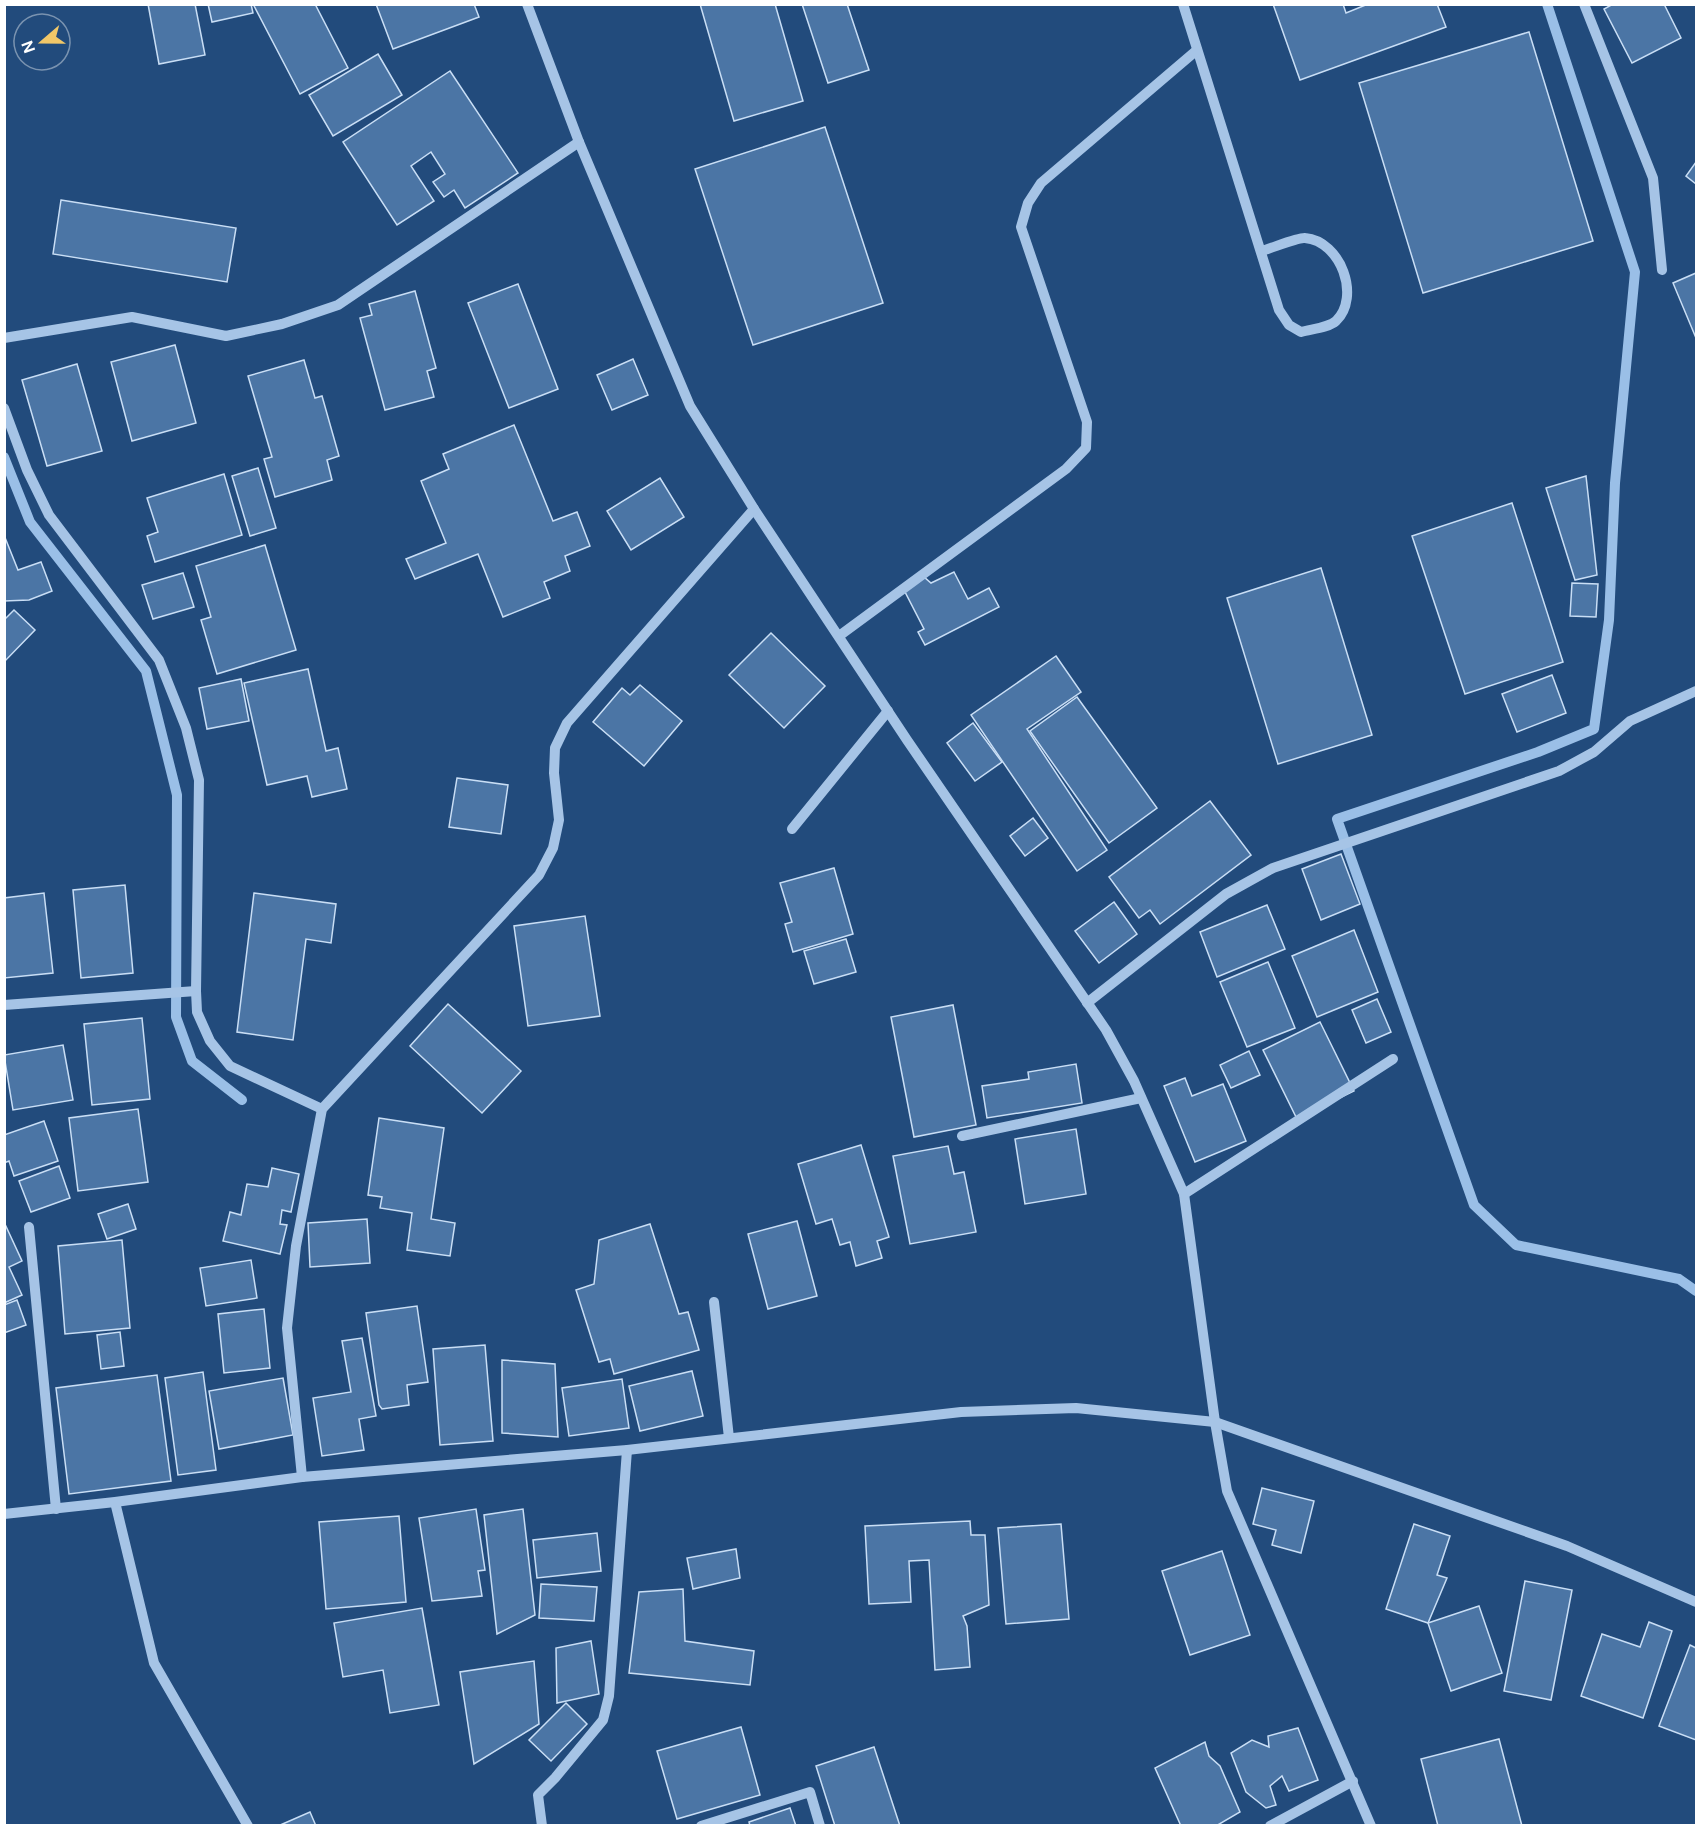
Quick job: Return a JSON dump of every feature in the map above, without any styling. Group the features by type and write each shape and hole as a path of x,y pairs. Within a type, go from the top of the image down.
{"street":[{"path":"527,4 579,142 690,406 754,509 888,711 1106,1030 1141,1098 1184,1194 1215,1422 1227,1491 1371,1826"},
{"path":"1183,4 1279,310 1289,325 1301,332 1334,323 1344,311 1348,294 1343,269 1333,253 1322,245 1305,238 1261,251"},
{"path":"1584,4 1653,178 1662,270"},
{"path":"839,636 1066,469 1086,448 1087,423 1022,227 1028,203 1041,183 1197,50"},
{"path":"4,338 132,317 226,336 282,324 338,305 579,142"},
{"path":"4,408 27,470 49,515 159,660 186,728 199,780 197,1012 210,1041 230,1066 322,1109"},
{"path":"302,1477 288,1328 296,1246 322,1109 539,875 552,848 559,820 554,774 555,748 567,723 754,509"},
{"path":"1087,1003 1226,894 1273,867 1559,771 1594,752 1630,721 1696,691"},
{"path":"792,829 888,711"},
{"path":"4,1005 196,991"},
{"path":"1184,1194 1393,1059"},
{"path":"962,1136 1141,1098"},
{"path":"29,1227 56,1509"},
{"path":"714,1302 729,1438"},
{"path":"4,1514 302,1477 627,1450 961,1412 1076,1408 1215,1422 1567,1546 1696,1602"},
{"path":"542,1826 538,1795 603,1720 609,1696 627,1450"},
{"path":"115,1502 154,1663 248,1826"},
{"path":"1270,1826 1353,1781"},
{"path":"701,1826 810,1792 820,1826"}],"building":[{"path":"148,4 195,4 205,55 159,64"},
{"path":"208,4 251,4 253,13 212,22"},
{"path":"253,4 315,4 348,68 300,94"},
{"path":"376,4 474,4 479,17 393,49"},
{"path":"700,4 775,4 803,101 734,121"},
{"path":"802,4 847,4 869,70 828,83"},
{"path":"1273,4 1343,4 1346,13 1368,4 1437,4 1446,27 1300,80"},
{"path":"1613,4 1664,4 1681,38 1632,63 1604,9"},
{"path":"1529,32 1593,241 1423,293 1359,83"},
{"path":"378,54 402,95 333,136 309,95"},
{"path":"450,71 518,173 465,208 454,190 444,197 433,182 445,174 431,152 411,166 434,201 397,225 343,142"},
{"path":"825,127 883,303 753,345 695,169"},
{"path":"1696,162 1696,184 1686,176"},
{"path":"61,200 236,228 227,282 53,254"},
{"path":"1696,273 1696,338 1673,283"},
{"path":"518,284 558,389 509,408 468,303"},
{"path":"415,291 436,368 427,371 434,397 385,410 360,318 372,315 369,304"},
{"path":"175,345 196,423 132,441 111,362"},
{"path":"633,359 648,395 612,410 597,375"},
{"path":"304,360 315,398 322,396 339,456 327,460 332,480 275,497 264,459 272,457 248,376"},
{"path":"77,364 102,451 47,466 22,380"},
{"path":"514,425 553,521 577,512 590,546 565,556 570,571 544,582 550,598 503,617 478,554 415,579 406,559 446,543 421,481 449,469 443,454"},
{"path":"258,468 276,528 250,536 232,476"},
{"path":"224,474 242,535 155,562 147,536 158,532 147,498"},
{"path":"1586,476 1597,575 1575,580 1546,488"},
{"path":"660,478 684,517 631,550 607,511"},
{"path":"1512,503 1563,662 1465,694 1412,536"},
{"path":"4,535 18,570 41,562 52,591 29,600 4,601"},
{"path":"265,545 296,650 217,674 201,620 211,617 196,566"},
{"path":"1321,568 1372,735 1278,764 1227,598"},
{"path":"954,572 968,599 989,588 999,607 925,645 918,632 924,629 903,588 924,577 931,583"},
{"path":"183,573 194,607 153,619 142,585"},
{"path":"1572,583 1598,584 1596,617 1570,616"},
{"path":"14,610 35,630 4,662 4,620"},
{"path":"771,633 825,686 784,728 729,675"},
{"path":"1056,656 1081,692 1027,729 1107,850 1077,871 971,715"},
{"path":"308,669 326,751 338,748 347,789 312,797 307,776 267,785 244,683"},
{"path":"1552,675 1566,713 1517,732 1502,694"},
{"path":"241,679 249,721 207,729 199,688"},
{"path":"640,685 682,721 644,766 593,722 622,688 630,695"},
{"path":"1077,697 1157,808 1109,843 1030,731"},
{"path":"973,723 1002,762 975,781 947,743"},
{"path":"457,778 508,785 501,834 449,827"},
{"path":"1210,801 1251,855 1160,924 1150,910 1139,918 1109,877"},
{"path":"1033,818 1048,838 1025,856 1010,836"},
{"path":"1341,854 1360,904 1321,920 1302,869"},
{"path":"834,868 853,934 793,952 785,924 792,922 780,883"},
{"path":"125,885 133,973 81,978 73,890"},
{"path":"44,893 53,973 4,978 4,898"},
{"path":"254,893 336,904 331,943 306,939 293,1040 237,1032"},
{"path":"1114,902 1137,934 1099,963 1075,931"},
{"path":"1267,905 1285,949 1217,977 1200,932"},
{"path":"585,916 600,1016 528,1026 514,926"},
{"path":"1354,930 1378,992 1317,1017 1292,956"},
{"path":"846,939 856,972 814,984 804,951"},
{"path":"1268,962 1295,1028 1247,1047 1220,982"},
{"path":"1377,999 1391,1032 1366,1043 1352,1010"},
{"path":"448,1004 521,1071 482,1113 410,1046"},
{"path":"953,1005 976,1125 914,1137 891,1017"},
{"path":"142,1018 150,1099 92,1105 84,1024"},
{"path":"1320,1022 1354,1091 1297,1119 1263,1050"},
{"path":"63,1045 73,1100 13,1110 4,1055"},
{"path":"1249,1051 1260,1075 1231,1088 1220,1065"},
{"path":"1076,1064 1082,1103 987,1118 982,1086 1029,1079 1028,1072"},
{"path":"1185,1078 1192,1096 1223,1084 1246,1141 1195,1162 1164,1086"},
{"path":"138,1109 148,1182 78,1191 69,1118"},
{"path":"379,1118 444,1128 431,1219 455,1223 450,1256 407,1250 412,1213 380,1208 382,1197 368,1195"},
{"path":"44,1121 58,1161 14,1176 9,1161 4,1163 4,1135"},
{"path":"1076,1129 1086,1194 1025,1204 1015,1139"},
{"path":"861,1145 889,1237 877,1241 882,1258 856,1266 850,1242 840,1245 832,1219 816,1224 798,1164"},
{"path":"948,1146 954,1174 964,1172 976,1232 910,1244 893,1156"},
{"path":"59,1166 70,1198 31,1212 19,1181"},
{"path":"272,1168 299,1174 291,1212 282,1210 280,1224 287,1225 280,1254 223,1241 230,1212 241,1215 247,1184 268,1187"},
{"path":"128,1204 136,1229 107,1239 98,1214"},
{"path":"367,1219 370,1263 310,1267 308,1223"},
{"path":"797,1221 817,1296 768,1309 748,1234"},
{"path":"4,1222 22,1261 9,1267 22,1295 4,1303"},
{"path":"650,1224 679,1314 688,1312 699,1350 614,1374 610,1359 599,1362 576,1290 594,1284 599,1240"},
{"path":"122,1240 130,1328 65,1334 58,1246"},
{"path":"251,1260 257,1298 206,1306 200,1268"},
{"path":"17,1300 26,1325 4,1333 4,1305"},
{"path":"417,1306 428,1382 407,1385 409,1405 382,1409 379,1405 366,1313"},
{"path":"264,1309 270,1368 224,1373 218,1314"},
{"path":"120,1332 124,1366 101,1369 97,1335"},
{"path":"362,1338 376,1416 359,1419 364,1450 322,1456 313,1398 351,1392 342,1341"},
{"path":"485,1345 493,1441 440,1445 433,1349"},
{"path":"502,1360 555,1364 558,1437 502,1433"},
{"path":"692,1371 703,1416 640,1431 629,1386"},
{"path":"203,1372 216,1470 178,1475 165,1378"},
{"path":"157,1375 171,1481 69,1494 56,1388"},
{"path":"283,1378 293,1435 219,1449 209,1391"},
{"path":"622,1379 629,1428 569,1436 562,1388"},
{"path":"1262,1488 1314,1501 1301,1553 1272,1545 1276,1530 1253,1524"},
{"path":"476,1509 485,1570 478,1571 482,1596 432,1601 419,1518"},
{"path":"523,1509 535,1615 497,1634 484,1515"},
{"path":"399,1516 406,1602 326,1609 319,1522"},
{"path":"970,1521 971,1535 985,1535 989,1605 963,1616 967,1626 970,1667 935,1670 929,1560 909,1561 911,1602 869,1604 865,1526"},
{"path":"1061,1524 1069,1619 1006,1624 998,1528"},
{"path":"1414,1524 1450,1536 1437,1575 1447,1578 1428,1623 1386,1609"},
{"path":"597,1533 601,1571 537,1578 533,1540"},
{"path":"736,1549 740,1578 693,1589 687,1558"},
{"path":"1222,1551 1250,1635 1190,1655 1162,1571"},
{"path":"1525,1581 1572,1590 1551,1700 1504,1691"},
{"path":"541,1584 597,1587 594,1621 539,1618"},
{"path":"683,1589 685,1641 754,1651 750,1685 629,1673 639,1592"},
{"path":"1479,1606 1502,1673 1451,1691 1428,1623"},
{"path":"422,1608 439,1705 390,1713 383,1670 343,1677 334,1623"},
{"path":"1649,1622 1672,1631 1643,1718 1581,1696 1602,1634 1640,1647"},
{"path":"591,1641 599,1694 557,1703 556,1648"},
{"path":"1690,1645 1696,1648 1696,1740 1659,1726"},
{"path":"534,1661 539,1724 474,1764 460,1672"},
{"path":"566,1703 587,1724 551,1761 529,1740"},
{"path":"741,1727 760,1795 677,1819 657,1751"},
{"path":"1298,1728 1318,1780 1289,1791 1282,1776 1270,1786 1276,1805 1266,1808 1246,1792 1231,1753 1252,1740 1269,1747 1268,1736"},
{"path":"1499,1739 1522,1826 1438,1826 1421,1759"},
{"path":"1205,1742 1209,1756 1220,1766 1240,1812 1216,1826 1181,1826 1155,1768"},
{"path":"874,1747 900,1826 835,1826 816,1766"},
{"path":"790,1808 796,1826 750,1826 749,1822"},
{"path":"310,1812 316,1826 278,1826"}],"waterway":[{"path":"1547,4 1635,272 1615,483 1609,620 1594,729 1538,752 1337,819 1474,1205 1516,1245 1679,1279 1696,1291"},
{"path":"4,457 30,522 146,671 177,795 176,1017 192,1061 242,1100"}]}
